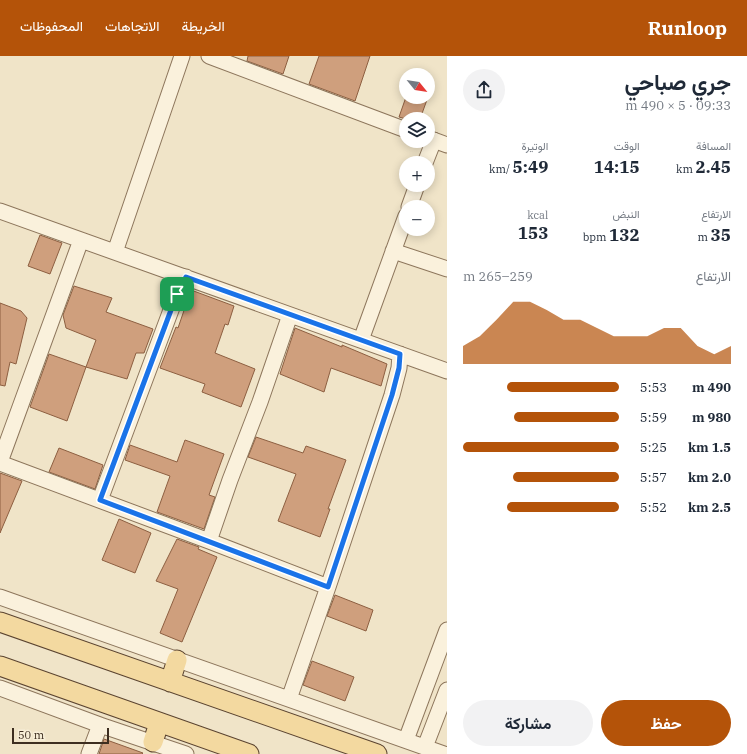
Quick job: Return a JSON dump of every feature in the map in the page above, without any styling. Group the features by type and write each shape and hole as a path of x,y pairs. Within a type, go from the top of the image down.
{"main road":[{"path":"0,622 377,754"},
{"path":"170,682 177,660"},
{"path":"0,666 248,754"},
{"path":"153,742 159,723"}],"street":[{"path":"115,252 182,56"},
{"path":"209,56 241,62 399,127"},
{"path":"428,156 436,141"},
{"path":"0,211 447,371"},
{"path":"361,340 399,235"},
{"path":"81,240 0,462 328,587"},
{"path":"393,251 447,269"},
{"path":"100,500 177,294 186,277"},
{"path":"209,541 290,315"},
{"path":"289,699 392,395 399,368 400,354"},
{"path":"0,598 444,754"},
{"path":"406,740 447,630"},
{"path":"0,688 100,725 186,754"},
{"path":"425,747 447,690"},
{"path":"89,754 100,725"}],"building":[{"path":"248,56 289,56 283,74 247,61"},
{"path":"319,56 370,56 355,101 309,84"},
{"path":"404,104 425,104 423,112 401,112"},
{"path":"40,235 62,243 50,274 28,266"},
{"path":"74,286 112,298 106,312 153,329 144,353 136,353 127,379 86,367 96,340 66,328 63,315"},
{"path":"191,290 234,306 228,325 225,324 215,353 255,369 241,407 202,392 205,384 160,368 176,327 178,328"},
{"path":"0,303 21,311 27,318 16,364 10,362 5,386 0,385"},
{"path":"295,328 342,347 342,345 387,364 381,386 331,368 324,392 280,374"},
{"path":"49,354 86,367 67,421 30,407"},
{"path":"256,437 303,453 306,446 346,460 328,509 330,509 320,537 278,521 296,474 248,457"},
{"path":"185,440 224,454 209,495 215,497 204,529 157,512 170,476 125,460 130,445 177,462"},
{"path":"59,448 103,465 95,489 49,472"},
{"path":"0,473 22,481 0,533"},
{"path":"119,519 151,533 135,573 102,560"},
{"path":"177,539 199,547 198,549 217,557 182,642 160,633 178,589 156,581"},
{"path":"335,595 373,610 366,631 327,616"},
{"path":"312,661 354,677 345,701 303,685"},
{"path":"104,739 143,753 99,754"}],"route":[{"path":"186,277 400,354 399,368 392,395 328,587 100,500 177,294 186,277"}]}
